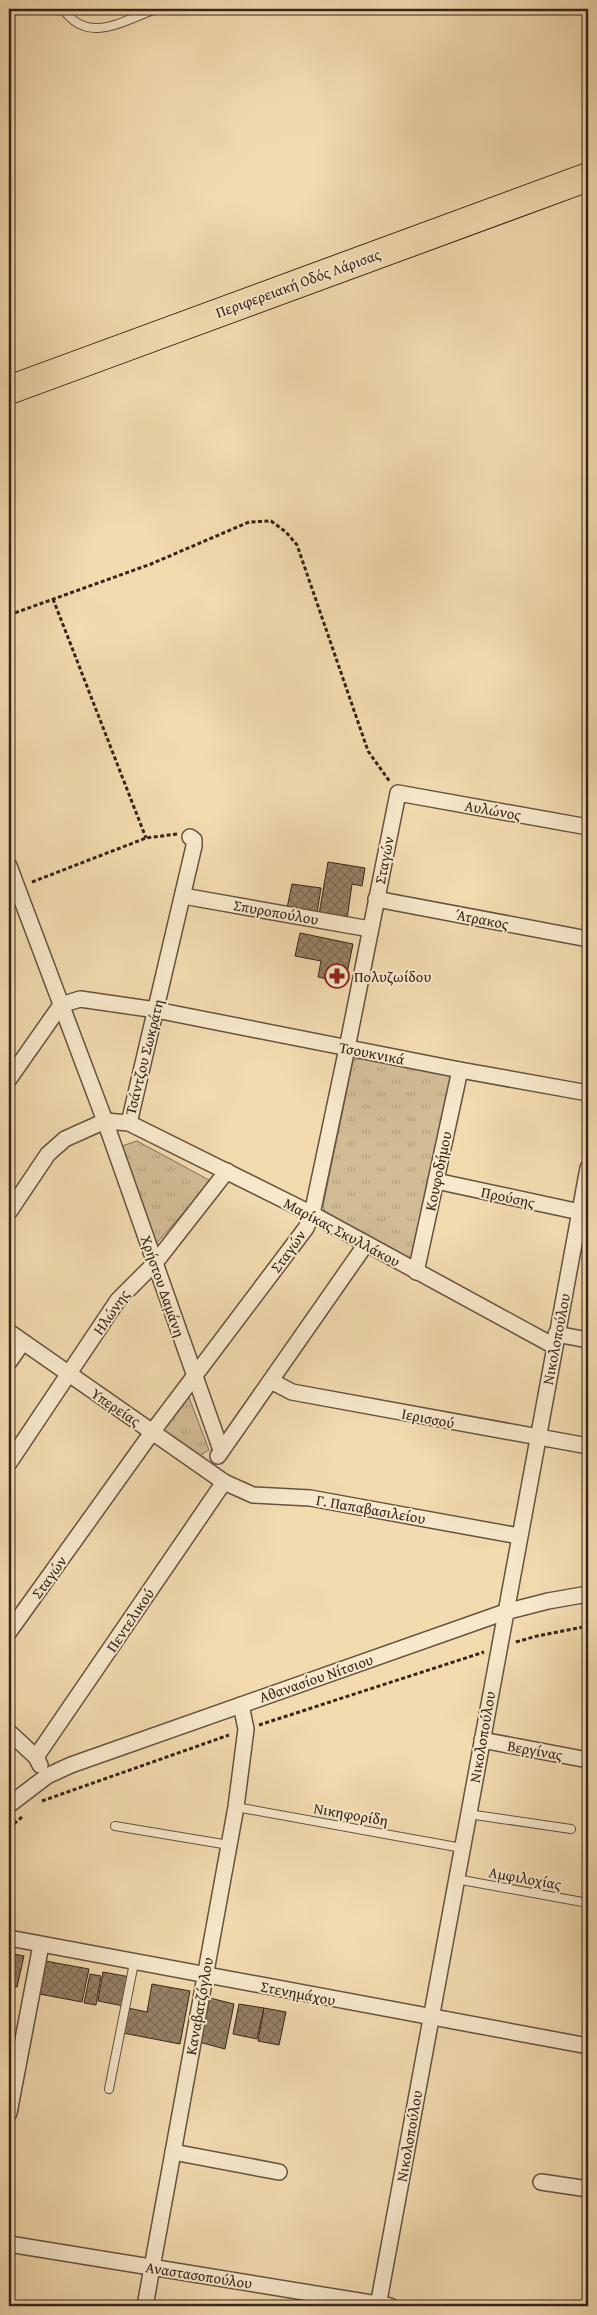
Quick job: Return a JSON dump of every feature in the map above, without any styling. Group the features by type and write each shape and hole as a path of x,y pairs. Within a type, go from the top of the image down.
{"highway":[{"name":"Περιφερειακή Οδός Λάρισας","path":"9,390 588,177"}],"street":[{"name":"Αυλώνος","path":"398,793 588,827"},
{"name":"Σταγών","path":"9,1632 152,1431 195,1377 303,1232 312,1214 398,793"},
{"name":"Τσάντζου Σωκράτη","path":"9,1212 48,1154 65,1139 105,1122 129,1122 194,846 194,840 190,837"},
{"name":"Χρήστου Δαμάνη","path":"9,866 13,893 60,1005 105,1122 221,1450"},
{"name":"Σπυροπούλου","path":"183,896 370,929"},
{"name":"Άτρακος","path":"376,899 588,939"},
{"name":"Τσουκνικά","path":"60,1005 80,999 156,1010 460,1070 588,1093"},
{"path":"9,1079 60,1005"},
{"name":"Κουφοδήμου","path":"416,1272 460,1070"},
{"name":"Μαρίκας Σκυλλάκου","path":"129,1122 312,1214 416,1272 555,1340 588,1340"},
{"name":"Νικολοπούλου","path":"382,2306 431,2018 555,1340 582,1220 588,1168"},
{"name":"Ηλώνης","path":"9,1463 118,1300 155,1262 227,1171"},
{"name":"Προύσης","path":"436,1181 582,1220"},
{"path":"208,1470 366,1244"},
{"name":"Υπερείας","path":"9,1332 68,1375 224,1482"},
{"path":"9,1362 23,1342"},
{"name":"Ιερισσού","path":"271,1381 292,1392 588,1446"},
{"name":"Γ. Παπαβασιλείου","path":"224,1482 253,1495 310,1498 519,1536"},
{"name":"Πεντελικού","path":"36,1758 224,1482"},
{"name":"Αθανασίου Νίτσιου","path":"47,1776 72,1765 505,1612 548,1601 588,1594"},
{"name":"Καναβατζόγλου","path":"145,2306 236,1807 246,1729 241,1705"},
{"path":"9,1732 36,1758 47,1776 9,1805"},
{"name":"Βεργίνας","path":"482,1740 588,1760"},
{"name":"Στενημάχου","path":"9,1938 134,1963 588,2046"},
{"path":"9,2113 41,1944"},
{"path":"173,2152 279,2172"},
{"path":"541,2182 588,2189"},
{"name":"Αναστασοπούλου","path":"9,2244 382,2306"}],"lane":[{"path":"63,9 77,25 100,29 156,9"},
{"name":"Νικηφορίδη","path":"236,1807 462,1848"},
{"path":"468,1814 571,1829"},
{"path":"115,1826 229,1845"},
{"name":"Αμφιλοχίας","path":"456,1879 588,1903"},
{"path":"110,2089 134,1963"}],"path":[{"path":"9,615 151,564 249,522 272,521 286,532 297,545 368,752 398,793"},
{"path":"53,599 146,838"},
{"path":"13,893 146,838 170,834 190,837"},
{"path":"40,1802 246,1729 537,1636 588,1626"},
{"path":"9,1828 27,1812"}],"green space":[{"path":"360,1057 452,1075 415,1253 410,1258 325,1212 323,1206 353,1061"},
{"path":"137,1141 209,1180 208,1185 155,1245 119,1147"},
{"path":"188,1395 209,1450 198,1457 161,1430"}],"building":[{"path":"328,862 365,868 362,886 352,884 347,919 319,914"},
{"path":"292,884 321,888 317,913 287,908"},
{"path":"300,933 353,944 345,983 318,977 321,961 295,956"},
{"path":"9,1953 24,1956 17,1987 9,1985"},
{"path":"40,1960 89,1969 82,2002 34,1993"},
{"path":"103,1972 130,1977 124,2006 98,2001"},
{"path":"90,1974 101,1976 96,2005 84,2003"},
{"path":"152,1984 190,1991 180,2044 123,2033 128,2008 147,2012"},
{"path":"210,1998 234,2004 225,2049 199,2042"},
{"path":"239,2004 264,2008 257,2039 233,2034"},
{"path":"264,2008 286,2012 279,2045 258,2041"}],"place":[{"name":"Πολυζωίδου","path":"337,976"}]}
